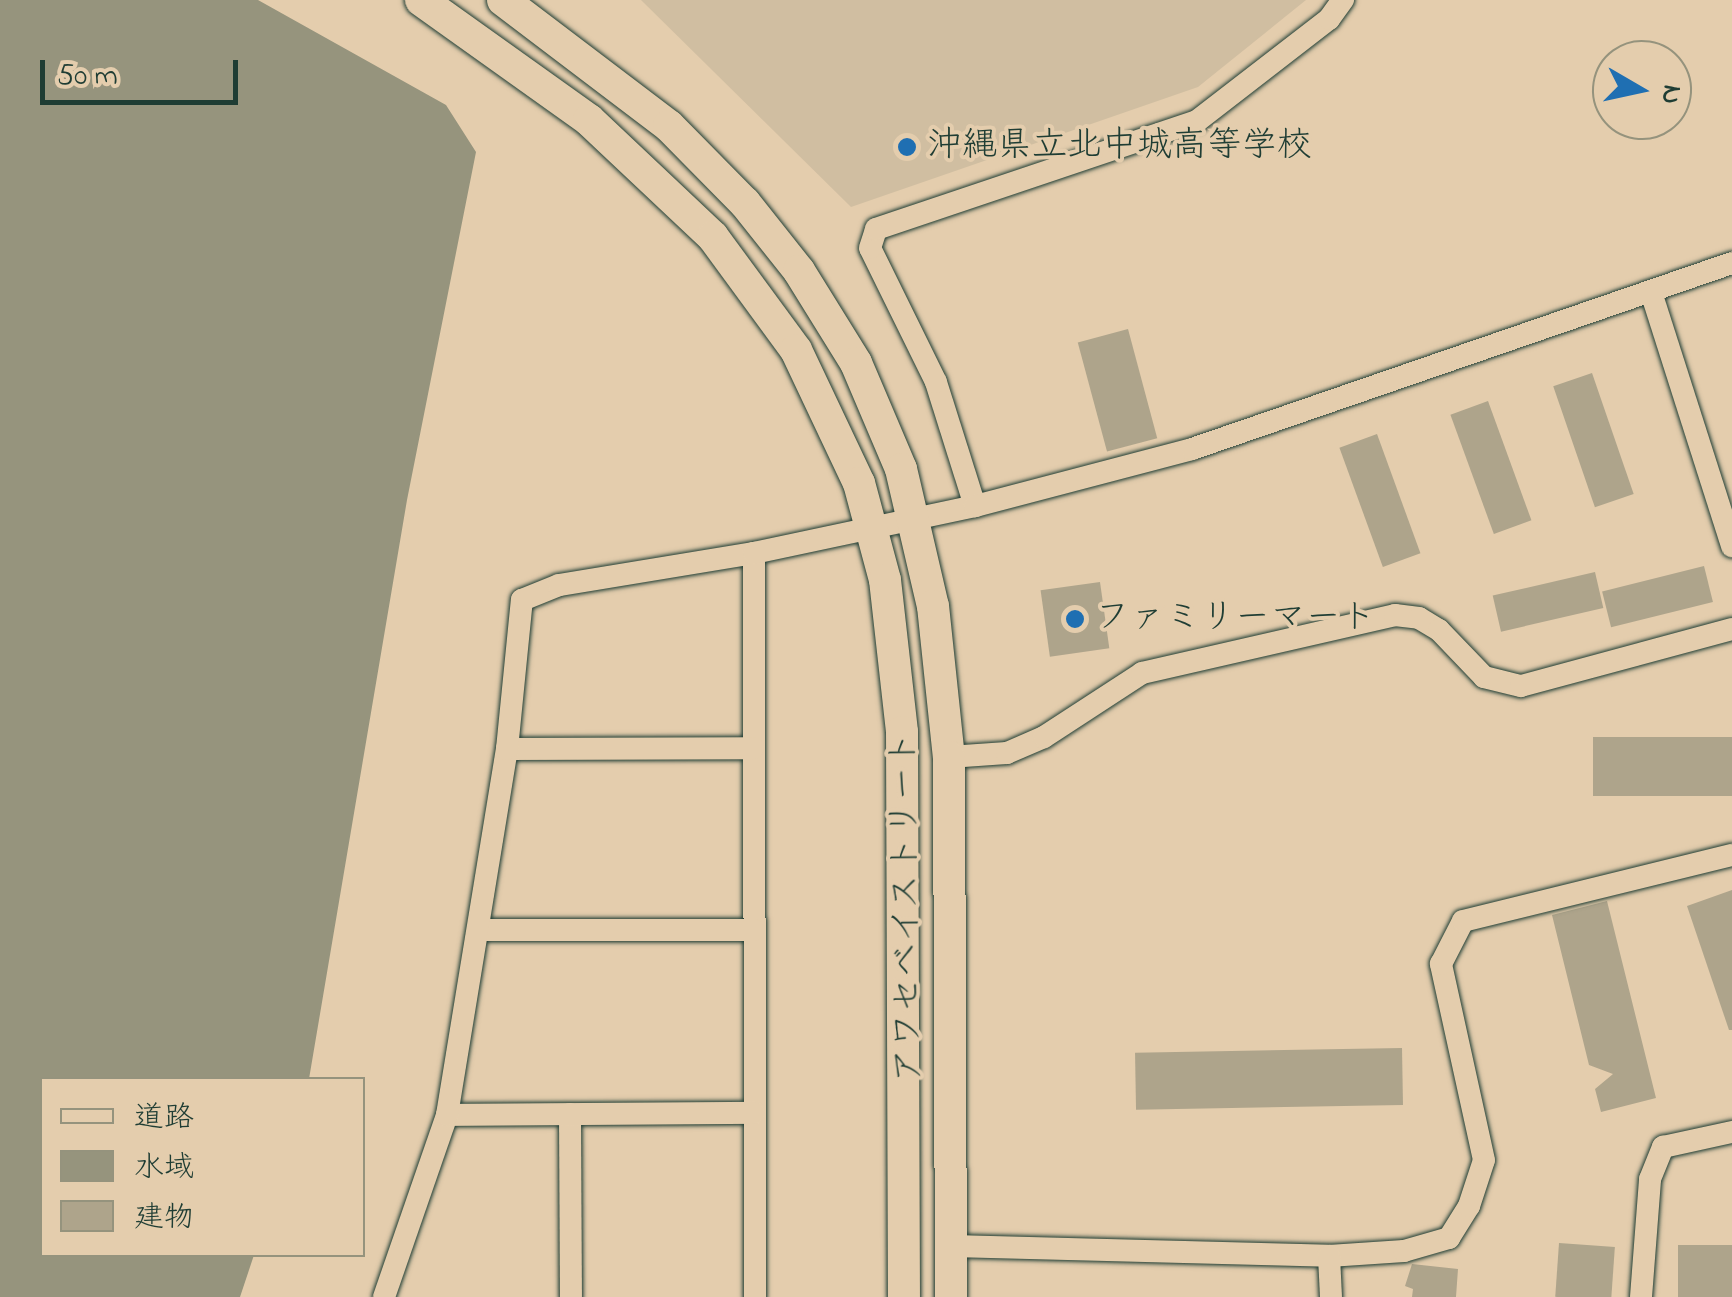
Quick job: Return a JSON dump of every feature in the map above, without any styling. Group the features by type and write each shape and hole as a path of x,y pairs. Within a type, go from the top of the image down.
{"main road":[{"name":"アワセベイストリート","path":"421,0 589,120 713,237 766,304 823,398 872,527 892,628 902,732 904,1297"},
{"name":"アワセベイストリート","path":"504,0 669,126 773,236 856,363 916,518 938,644 949,757 952,1297"}],"street":[{"path":"975,506 936,382 870,248 876,228 1197,121 1329,19 1343,0"},
{"path":"384,1297 447,1115 506,749 522,600 576,581 754,553 975,506 1192,448 1732,262"},
{"path":"1651,292 1732,546"},
{"path":"754,553 755,1297"},
{"path":"949,757 1007,753 1032,742 1142,673 1394,615 1419,618 1440,630 1484,678 1521,686 1732,629"},
{"path":"506,749 754,748"},
{"path":"952,1246 1329,1256 1404,1251 1449,1238 1469,1206 1484,1160 1441,964 1463,921 1732,856"},
{"path":"478,930 753,930"},
{"path":"570,1114 571,1297"},
{"path":"447,1115 754,1114"},
{"path":"1641,1297 1650,1179 1663,1147 1732,1132"},
{"path":"1329,1256 1331,1297"}],"shaded area":[{"name":"沖縄県立北中城高等学校","path":"641,0 1306,0 1198,87 851,207"}],"water":[{"path":"0,0 258,0 446,105 476,152 407,500 309,1077 40,1077 40,1257 253,1257 240,1297 0,1297"}],"building":[{"path":"1128,329 1157,438 1107,452 1078,342"},
{"path":"1592,373 1634,494 1595,507 1553,386"},
{"path":"1488,401 1531,520 1494,534 1450,415"},
{"path":"1377,434 1420,553 1383,567 1339,448"},
{"path":"1704,566 1713,602 1611,627 1602,591"},
{"path":"1595,572 1603,608 1501,632 1493,596"},
{"name":"ファミリーマート","path":"1100,582 1109,648 1050,657 1041,590"},
{"path":"1593,737 1732,737 1732,796 1593,796"},
{"path":"1732,890 1732,1030 1729,1030 1687,906"},
{"path":"1607,901 1656,1098 1601,1112 1595,1089 1613,1074 1589,1065 1552,915"},
{"path":"1402,1048 1403,1105 1136,1110 1135,1053"},
{"path":"1559,1243 1615,1247 1611,1297 1555,1297"},
{"path":"1678,1245 1732,1245 1732,1297 1678,1297"},
{"path":"1412,1264 1458,1269 1456,1297 1412,1297 1413,1289 1405,1286"}],"place":[{"name":"沖縄県立北中城高等学校","path":"907,147"},
{"name":"ファミリーマート","path":"1075,619"}]}
